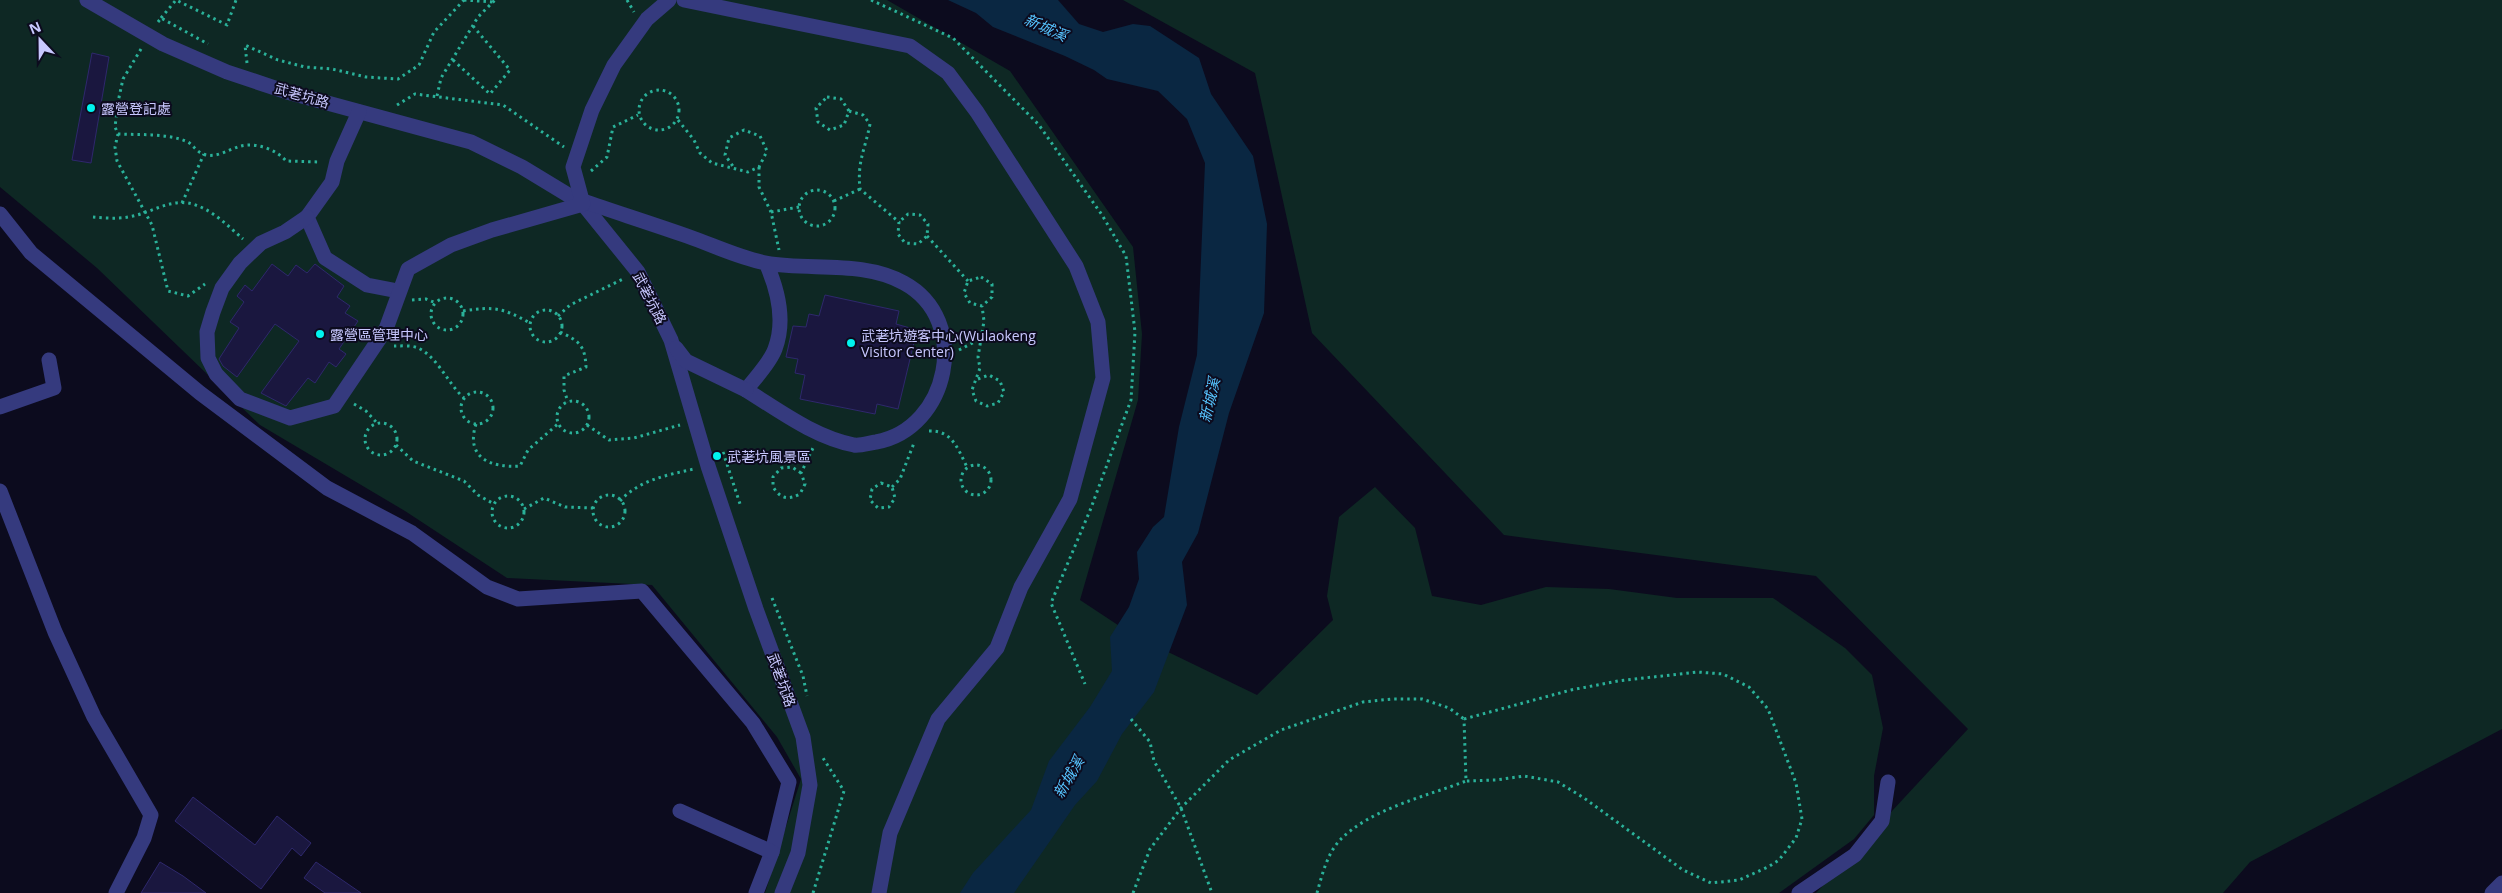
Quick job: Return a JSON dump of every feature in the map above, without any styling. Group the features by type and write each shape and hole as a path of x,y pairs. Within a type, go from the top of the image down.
{"street":[{"name":"武荖坑路","path":"87,0 149,36 227,72 287,92 471,142 522,167 583,204 638,272 671,340 708,466 756,609 803,737 810,785 798,853 782,893"},
{"path":"583,204 573,167 592,110 614,65 647,19 669,0"},
{"path":"684,0 910,46 948,73 977,112 1076,266 1098,322 1103,378 1070,499 1021,587 997,648 938,719 890,833 879,893"},
{"path":"359,112 335,168 332,182 307,217 286,232 261,243 240,263 222,288 207,332 208,358 216,374 240,399 290,418 334,406 386,329 398,291 408,269 451,245 492,230 583,204 583,201 773,264 871,272 904,282 929,302 942,325 945,358 938,393 919,418 890,439 855,445 799,424 746,390 686,361 671,340"},
{"path":"0,214 31,253 200,393 327,488 412,533 487,587 518,599 642,591 753,722 789,782 772,852 756,893"},
{"path":"307,217 325,258 367,285 398,291"},
{"path":"746,390 775,350 781,318 773,264"},
{"path":"0,407 54,388 49,360"},
{"path":"0,490 58,641 94,718 151,816 144,838 116,893"},
{"path":"1799,893 1854,855 1882,820 1888,782"},
{"path":"680,812 772,852"},
{"path":"2492,893 2502,883"}],"path":[{"path":"229,279 223,277 214,279 188,296 168,292 152,225 117,161 115,147 123,79 161,18 176,0 227,25 236,0"},
{"path":"248,72 246,45 278,60 306,67 332,69 366,77 398,79 419,65 434,32 464,0 494,1"},
{"path":"437,96 441,78 473,26 494,1"},
{"path":"161,18 211,45"},
{"path":"453,60 490,94 510,70 473,26"},
{"path":"654,89 670,91 680,104 678,120 665,131 648,128 638,115 641,99 654,89"},
{"path":"390,109 415,94 503,105 577,156"},
{"path":"849,111 844,125 830,130 818,122 816,108 827,97 841,99 849,111 863,115 870,124 860,155 858,172 860,189 899,222"},
{"path":"587,175 607,156 613,127 638,115"},
{"path":"678,120 694,140 700,154 712,163 748,172 760,167"},
{"path":"735,169 725,155 729,138 744,130 760,136 767,151 760,167 759,187 771,212 778,237 773,264"},
{"path":"118,134 164,137 188,142 204,154 219,154 243,145 264,148 279,153 286,162 320,162 335,168"},
{"path":"182,203 204,154"},
{"path":"834,201 860,189"},
{"path":"822,190 834,201 835,214 826,224 814,226 803,219 798,207 806,192 822,190"},
{"path":"93,217 128,217 170,204 182,203 205,209 223,221 254,250"},
{"path":"771,212 798,207"},
{"path":"908,214 920,215 928,224 927,236 918,244 906,243 898,234 899,222 908,214"},
{"path":"927,236 968,281"},
{"path":"558,316 570,305 638,272"},
{"path":"968,281 981,277 992,284 992,297 982,306"},
{"path":"968,281 964,293 970,303 982,306"},
{"path":"448,298 455,300 463,311 463,318 453,329 439,327 434,323 432,316 436,303 448,298"},
{"path":"978,379 989,375 1000,381 1004,392 998,403 987,406 976,401 972,390 978,379 980,368 978,357 984,321 982,306"},
{"path":"463,311 488,307 510,312 530,323"},
{"path":"542,310 554,312 558,316 562,327 556,338 548,342 534,337 530,330 530,323 537,313 542,310"},
{"path":"560,332 577,340 585,353 586,367 564,376 564,390 568,402"},
{"path":"376,344 418,348 440,368 448,382 464,398"},
{"path":"477,392 490,399 493,405 489,419 476,424 464,418 461,411 464,398 477,392"},
{"path":"343,393 356,406 366,411 377,423 390,426 398,438 396,444 386,454 379,455 367,447 366,433 377,423"},
{"path":"568,402 584,405 589,414 587,425 582,430 569,432 559,423 559,410 568,402"},
{"path":"919,418 925,431 940,430 951,436 967,467"},
{"path":"892,487 900,479 908,461 917,432 919,418"},
{"path":"587,425 609,440 634,438 695,421"},
{"path":"476,424 472,436 473,446 480,458 494,464 520,466 528,450 559,423"},
{"path":"801,473 792,467 781,468 773,476 773,488 780,496 785,498 790,499 800,494 804,484 801,473 819,433"},
{"path":"396,444 413,461 464,481 478,495 494,504"},
{"path":"978,464 988,469 992,479 989,489 980,495 969,494 962,487 960,476 967,467 978,464"},
{"path":"620,501 629,491 660,477 708,466"},
{"path":"881,483 892,487 895,498 889,507 878,508 870,500 872,489 881,483"},
{"path":"524,509 514,497 506,496 494,504 493,519 498,525 505,528 513,527 520,523 524,509 544,498 565,507 593,508"},
{"path":"604,496 610,496 620,501 624,508 624,516 620,523 613,527 605,527 598,523 593,516 593,508 599,499 604,496"},
{"path":"1085,684 1051,604 1091,508"},
{"path":"1317,893 1324,868 1339,841 1358,826 1393,808 1466,781 1496,780 1524,776 1558,782 1584,798 1683,870 1711,883 1739,880 1768,867 1780,860 1796,838 1802,819 1796,783 1768,709 1749,687 1723,674 1697,672 1618,681 1571,690 1464,719"},
{"path":"1133,893 1150,849 1181,808 1229,760 1281,730 1320,715 1363,702 1392,699 1422,699 1449,708 1464,719"},
{"path":"1131,718 1150,742 1154,761 1181,808 1212,893"},
{"path":"1464,719 1466,781"}],"green space":[{"name":"武荖坑風景區","path":"0,0 887,0 1010,71 1133,247 1142,334 1138,400 1080,600 1133,635 1257,695 1333,620 1327,596 1339,517 1375,487 1415,528 1432,596 1481,605 1546,587 1609,589 1677,598 1773,598 1845,648 1872,675 1883,728 1874,776 1874,815 1854,839 1779,893 765,893 801,779 777,737 652,585 507,578 405,511 260,425 97,268 0,187"},
{"path":"1123,0 2502,0 2502,729 2250,862 2223,893 1816,893 1968,729 1816,576 1504,535 1312,333 1255,73"}],"water":[{"name":"新城溪","path":"948,0 1058,0 1079,24 1103,32 1133,24 1150,26 1199,58 1211,94 1253,156 1267,224 1264,313 1229,413 1198,533 1182,562 1187,605 1154,692 1122,734 1097,781 1075,805 1014,893 960,893 973,873 1031,810 1049,761 1090,707 1112,671 1110,637 1129,607 1139,579 1137,552 1153,527 1164,517 1179,427 1197,355 1205,163 1187,119 1158,91 1107,79 1094,70 1065,56 993,27 976,13"}],"building":[{"name":"露營登記處","path":"92,53 109,57 91,163 72,160"},
{"name":"露營區管理中心","path":"272,264 288,276 296,265 307,273 315,264 344,286 337,297 350,306 345,313 358,321 339,349 346,354 336,367 329,362 315,383 308,378 286,406 261,393 299,341 275,324 237,377 223,366 219,359 239,328 230,322 244,302 237,296 245,285 252,291"},
{"name":"武荖坑遊客中心(Wulaokeng Visitor Center)","path":"825,295 899,311 896,324 917,330 898,409 877,404 875,414 800,399 805,375 795,373 798,359 786,357 793,326 806,327 809,314 819,316"},
{"path":"193,797 255,845 277,816 311,843 301,856 292,848 261,889 175,821"},
{"path":"160,862 183,876 206,893 141,893"},
{"path":"316,862 361,893 325,893 304,878"}],"place":[{"name":"露營登記處","path":"91,108"},
{"name":"露營區管理中心","path":"320,334"},
{"name":"武荖坑遊客中心(Wulaokeng Visitor Center)","path":"851,343"},
{"name":"武荖坑風景區","path":"717,456"}]}
